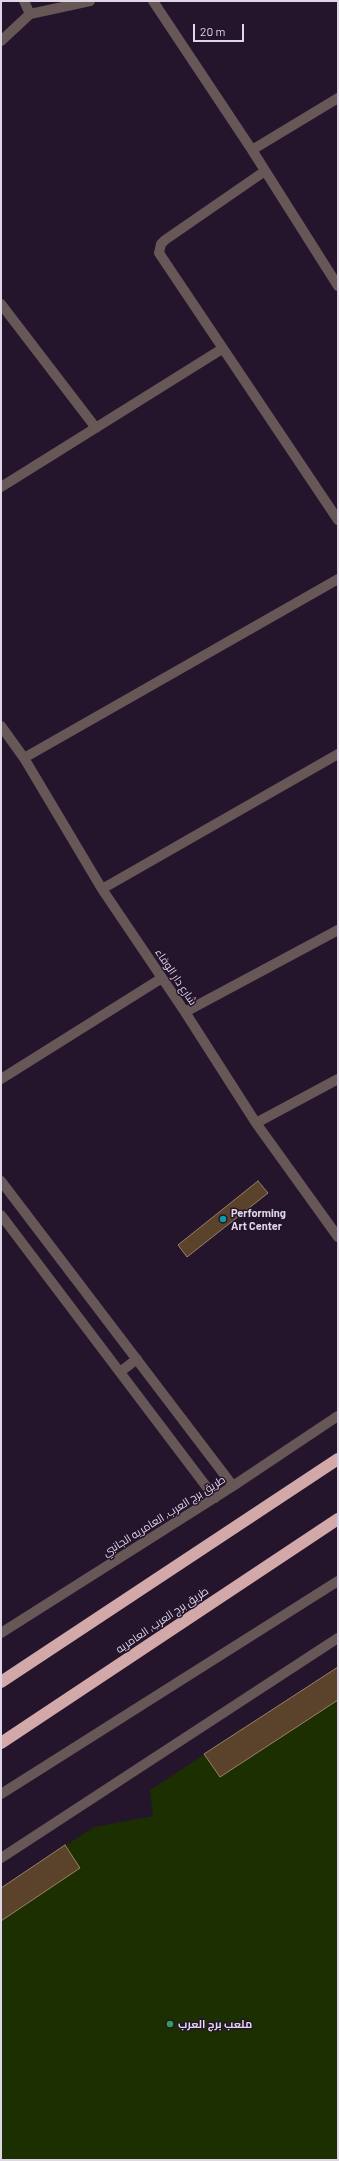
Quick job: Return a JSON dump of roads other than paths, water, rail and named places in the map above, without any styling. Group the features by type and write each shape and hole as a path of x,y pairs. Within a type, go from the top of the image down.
{"highway":[{"path":"1,1682 338,1459"},
{"name":"طريق برج العرب, العامريه","path":"1,1743 338,1519"}],"street":[{"path":"24,1 30,14"},
{"path":"1,41 30,14 90,1"},
{"path":"153,1 265,170 338,286"},
{"path":"252,150 338,98"},
{"path":"265,170 165,240 159,249 159,253 338,520"},
{"path":"1,304 96,428"},
{"path":"1,486 222,349"},
{"path":"24,758 338,579"},
{"name":"شارع دار الوفاء","path":"1,726 24,758 102,889 256,1123 338,1237"},
{"path":"102,889 338,754"},
{"path":"184,1012 338,930"},
{"path":"1,1079 162,978"},
{"path":"256,1123 338,1079"},
{"path":"1,1181 234,1486"},
{"path":"1,1215 215,1498"},
{"path":"120,1372 137,1359"},
{"name":"طريق برج العرب, العامريه الجانبي","path":"1,1633 234,1486 338,1416"},
{"path":"1,1794 338,1581"},
{"path":"1,1858 338,1638"}],"place":[{"name":"Performing Art Center","path":"223,1219"},
{"name":"ملعب برج العرب","path":"170,2024"}]}
